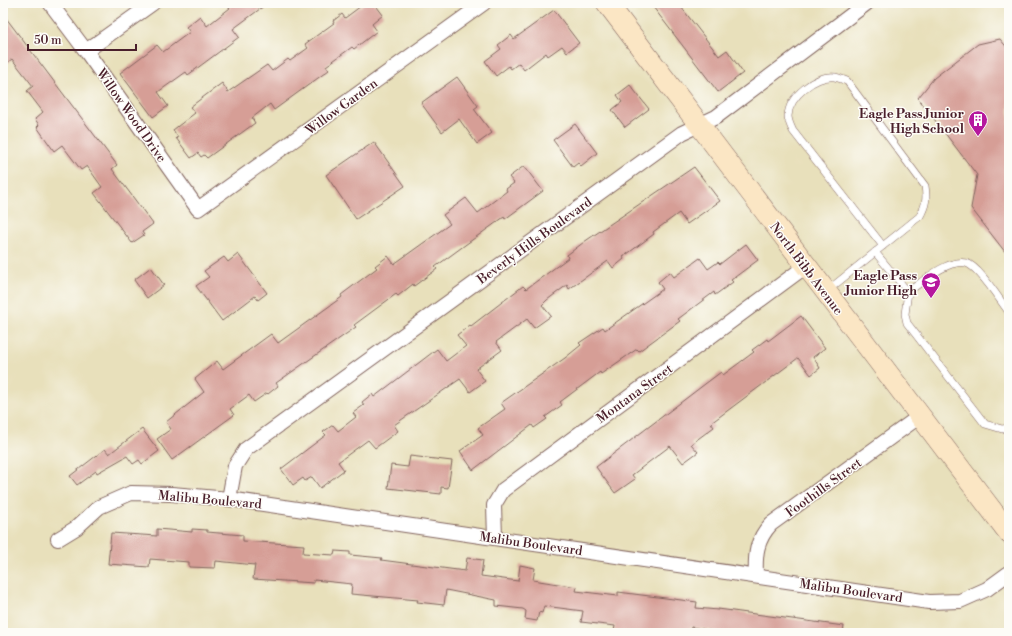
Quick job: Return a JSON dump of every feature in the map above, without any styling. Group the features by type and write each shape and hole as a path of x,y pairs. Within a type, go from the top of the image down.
{"main road":[{"name":"North Bibb Avenue","path":"607,3 1009,533"}],"street":[{"name":"Willow Wood Drive","path":"50,3 86,51 198,209"},
{"path":"86,51 153,3"},
{"name":"Willow Garden","path":"198,209 484,3"},
{"name":"Beverly Hills Boulevard","path":"229,499 235,466 246,449 682,133 716,117 867,3"},
{"name":"Montana Street","path":"495,538 494,505 503,490 806,266"},
{"name":"Foothills Street","path":"756,576 756,566 761,535 770,524 920,416"},
{"name":"Malibu Boulevard","path":"58,539 76,528 99,507 131,494 172,494 229,499 929,602 960,602 987,589 1009,573"}],"lane":[{"path":"825,292 883,246 920,216 925,206 925,186 847,81 836,77 825,78 812,84 792,102 788,117 793,131 883,246"},
{"path":"875,252 908,292"},
{"path":"1009,312 977,270 966,263 953,264 938,270 908,292 905,314 907,323 984,424 1002,429 1009,428"}],"building":[{"path":"226,3 268,3 233,29 239,37 188,75 186,72 158,92 168,106 153,117 120,73 157,45 163,52 190,32 186,27 200,16 207,26 230,8"},
{"path":"365,3 374,3 383,15 372,24 377,31 354,49 352,47 326,66 329,70 274,110 270,104 252,118 255,123 207,158 204,155 201,157 198,153 191,158 176,138 178,137 173,130 195,113 190,107 222,83 228,92 267,65 272,71 288,59 290,61 308,48 305,44 334,23 333,21 342,14 345,18"},
{"path":"650,3 678,3 719,56 727,50 743,73 718,92"},
{"path":"554,10 579,43 567,52 562,46 548,56 546,53 524,70 519,63 511,69 509,66 496,76 485,61 501,49 498,45 511,35 514,39"},
{"path":"3,14 117,165 112,169 153,224 142,232 144,235 132,243 94,193 102,187 87,166 81,170 62,145 54,151 37,127 39,125 35,119 43,112 27,91 33,86 12,59 3,66"},
{"name":"Eagle Pass Junior High School","path":"1000,39 1009,50 1009,257 971,208 977,175 918,98 934,78 978,44"},
{"path":"457,77 478,106 474,109 492,133 477,144 459,119 442,132 421,103"},
{"path":"630,85 649,109 625,127 612,110 622,102 617,95"},
{"path":"575,124 597,153 581,166 578,163 573,167 553,140"},
{"path":"374,142 405,186 356,219 326,175"},
{"path":"524,166 543,191 435,267 437,269 414,286 413,284 398,296 396,294 354,325 356,327 276,383 278,386 268,394 267,393 254,402 249,395 230,409 234,415 172,460 157,439 171,429 166,422 204,392 195,379 217,361 223,369 271,334 278,343 342,297 341,295 377,268 375,266 388,256 394,264 450,224 443,215 466,198 478,213 507,191 506,189 514,183 509,177"},
{"path":"694,167 720,201 687,224 679,213 623,257 624,259 613,268 608,261 569,289 567,285 547,300 542,305 551,316 534,328 527,319 496,342 502,350 476,369 485,381 470,392 460,379 394,425 398,431 375,448 368,440 338,462 344,470 320,488 312,477 305,481 303,478 293,485 281,469 326,435 323,432 333,425 338,431 356,417 353,413 364,405 362,402 372,394 374,397 437,349 446,361 466,346 457,335 523,286 526,289 568,258 567,255 584,242"},
{"path":"746,244 758,260 731,280 733,282 715,295 714,292 678,319 680,321 639,351 637,349 601,374 600,372 560,402 562,405 545,417 547,419 534,428 532,425 473,470 460,451 483,435 478,428 505,409 501,403 565,358 581,345 579,343 603,327 605,330 663,289 658,282 670,272 674,277 700,258 708,269 718,262 720,264"},
{"path":"238,254 267,293 258,300 255,296 222,321 196,286 209,277 204,271 224,257 228,262"},
{"path":"151,267 164,285 147,298 134,280"},
{"path":"801,316 825,348 813,357 820,368 811,375 798,358 711,423 714,427 691,444 698,452 683,463 670,446 632,475 635,479 615,493 596,467 721,372 723,375 754,352 752,350 767,339 768,341"},
{"path":"142,429 159,451 142,464 139,460 133,464 127,456 97,473 96,471 77,485 70,476 105,449 109,454"},
{"path":"410,456 452,461 448,488 441,487 441,494 388,488 391,465 408,467"},
{"path":"157,529 192,532 192,529 207,530 207,532 243,535 243,541 304,545 303,553 334,555 335,551 350,552 350,555 382,558 381,560 465,571 467,558 483,560 481,576 518,581 520,565 535,568 533,580 577,587 576,591 618,596 618,592 697,602 696,608 718,609 844,626 843,633 724,633 691,627 690,633 673,631 673,633 635,633 614,631 615,626 581,622 583,611 544,606 542,613 539,612 537,621 525,619 526,611 523,609 496,606 496,600 446,590 444,605 417,602 418,600 351,594 352,584 314,580 314,583 253,579 255,565 216,561 215,568 189,567 189,562 150,559 149,567 108,564 111,533 157,536"}],"place":[{"name":"Eagle Pass Junior High School","path":"978,137"},
{"name":"Eagle Pass Junior High","path":"931,299"}]}
